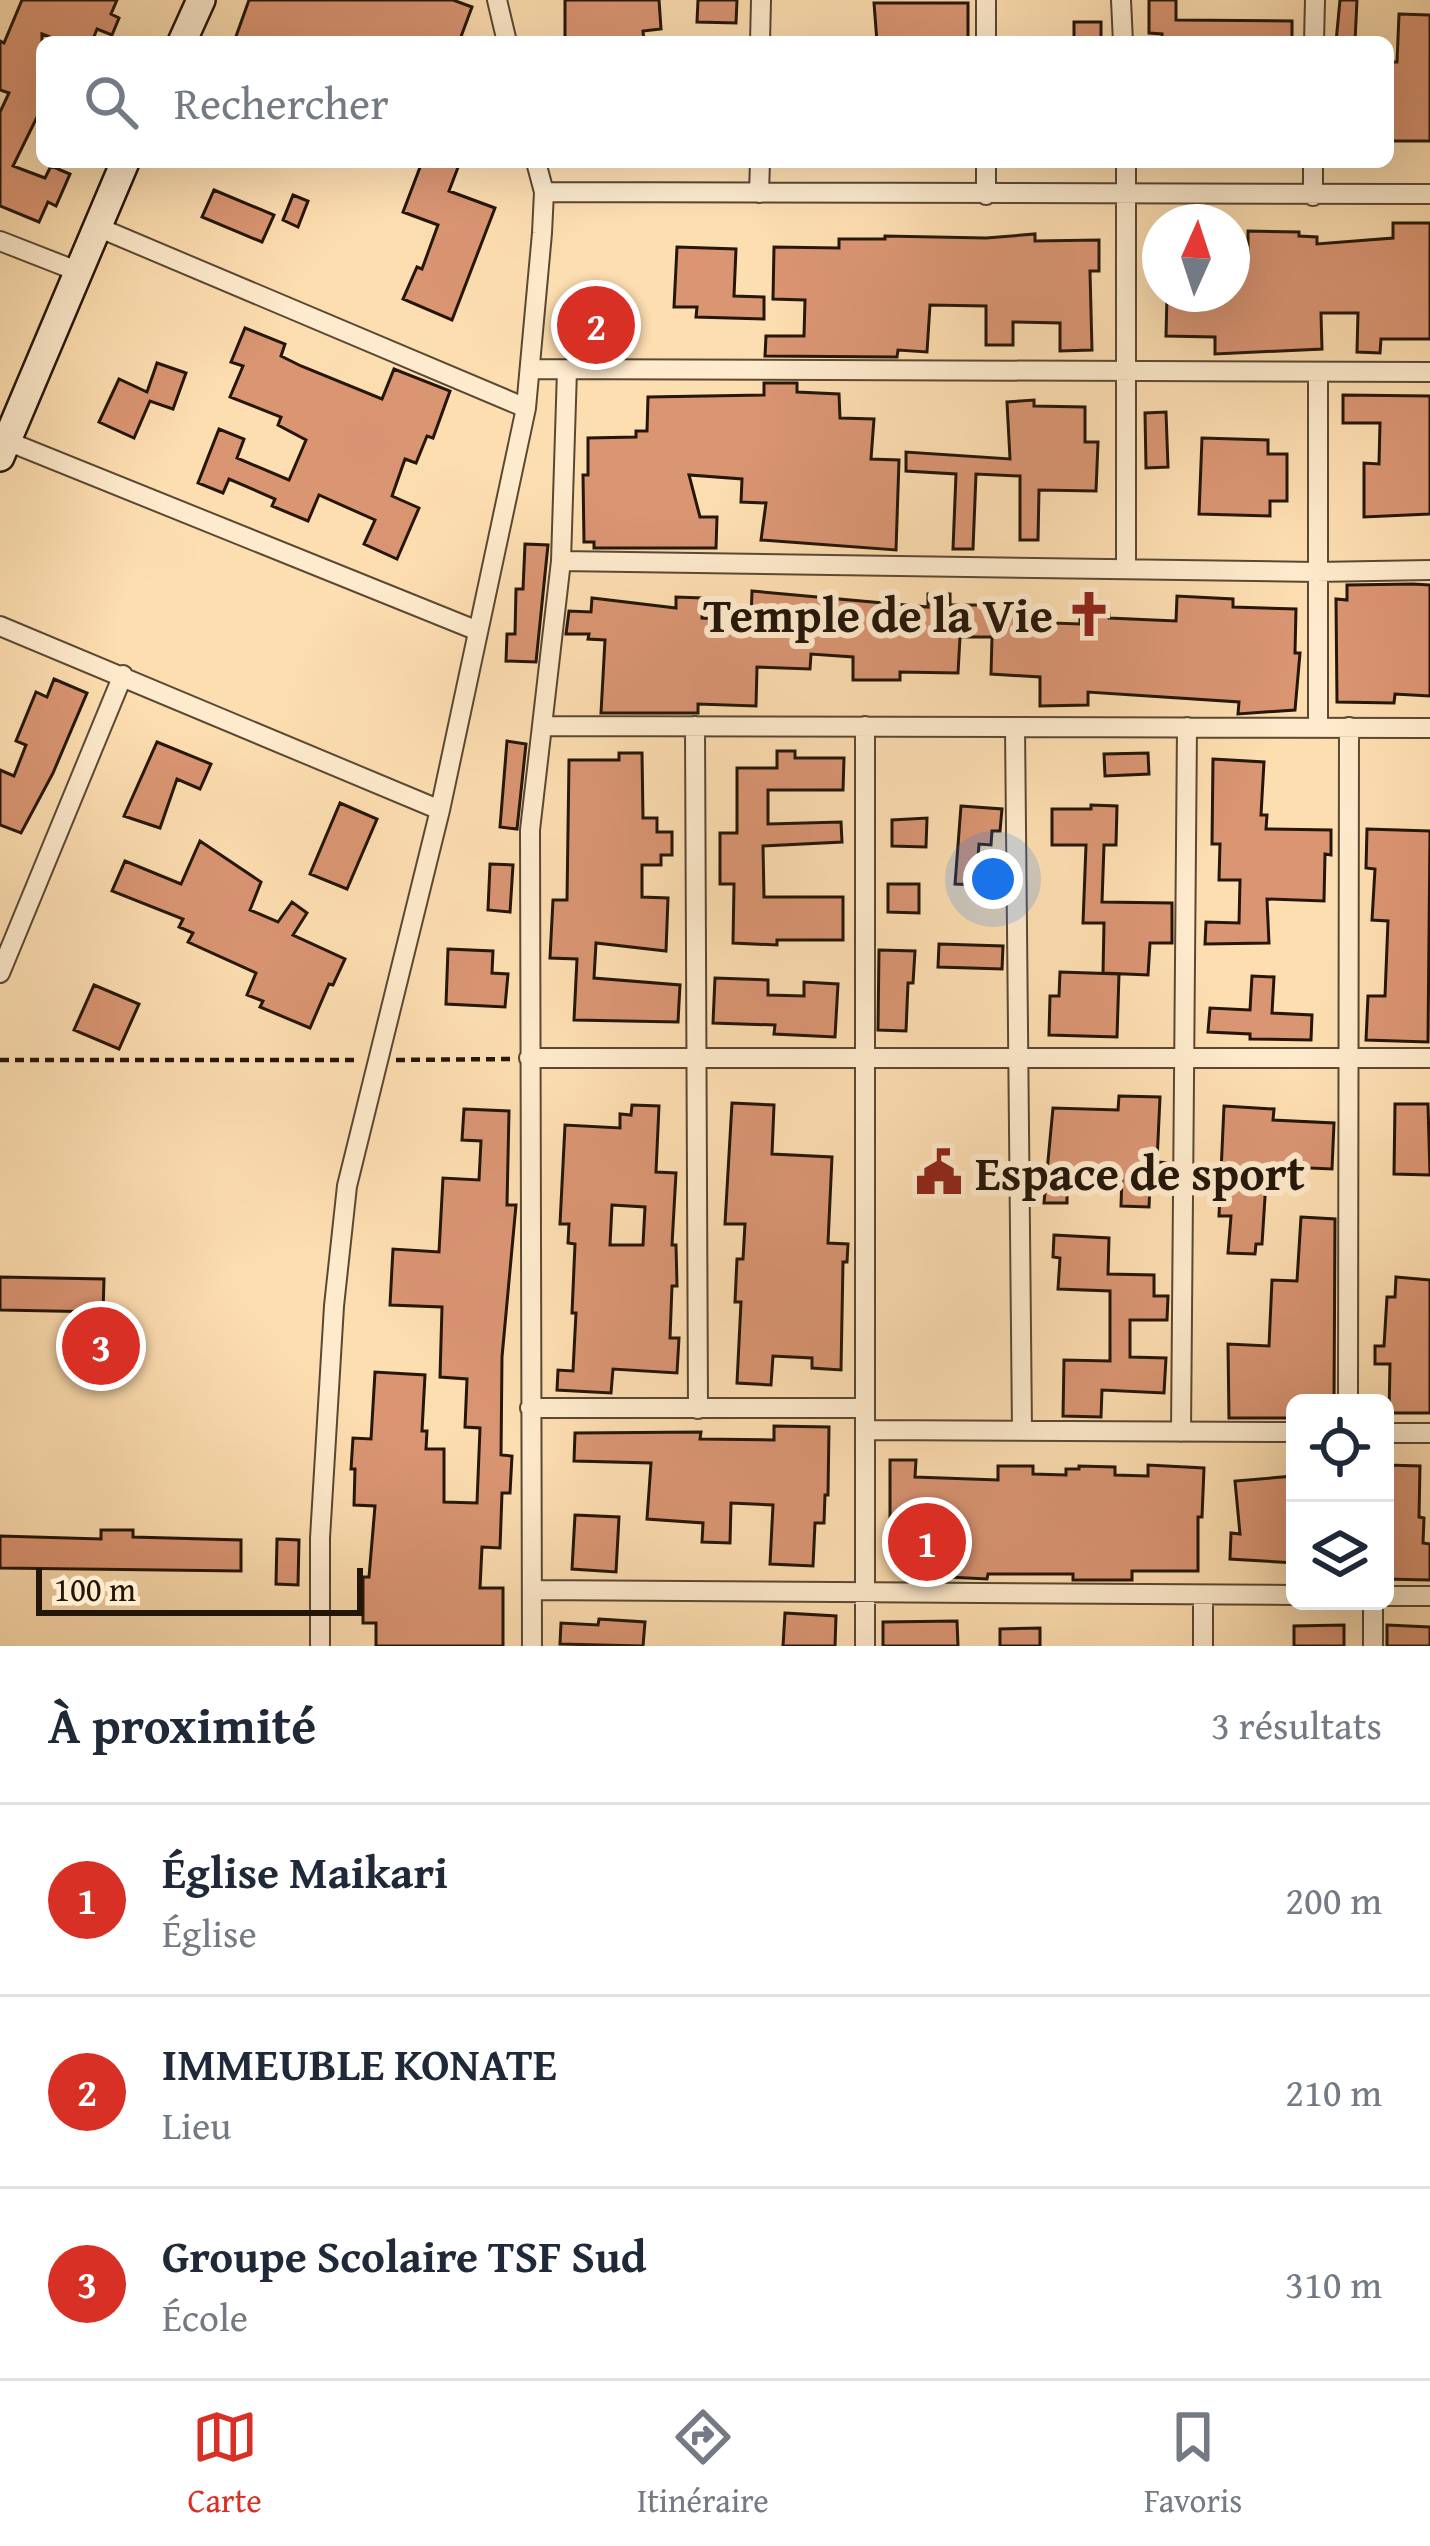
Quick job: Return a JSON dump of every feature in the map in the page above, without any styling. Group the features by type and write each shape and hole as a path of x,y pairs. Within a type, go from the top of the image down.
{"main road":[{"path":"185,36 201,0"},
{"path":"3,449 122,168"}],"street":[{"path":"497,0 506,36"},
{"path":"760,36 761,0"},
{"path":"986,0 986,36"},
{"path":"1121,0 1123,36"},
{"path":"1314,36 1315,0"},
{"path":"320,1646 320,1538 334,1306 347,1186 440,810 526,408 544,192 538,168"},
{"path":"759,193 760,168"},
{"path":"986,168 986,195"},
{"path":"1126,168 1126,568"},
{"path":"1313,168 1313,196"},
{"path":"544,192 1430,194"},
{"path":"95,226 526,408"},
{"path":"0,241 77,271"},
{"path":"531,370 1430,372"},
{"path":"532,1646 530,830 561,561 567,370"},
{"path":"1318,372 1318,728"},
{"path":"3,449 478,631"},
{"path":"561,561 1430,570"},
{"path":"0,626 440,810"},
{"path":"0,973 123,675"},
{"path":"544,726 1430,728"},
{"path":"695,726 698,1409"},
{"path":"865,1646 866,726"},
{"path":"1015,727 1022,1431"},
{"path":"1180,1432 1186,727"},
{"path":"1348,1394 1349,728"},
{"path":"529,1058 1430,1058"},
{"path":"530,1408 865,1408"},
{"path":"865,1430 1286,1432"},
{"path":"1394,1432 1430,1433"},
{"path":"532,1590 1286,1595"},
{"path":"1203,1595 1203,1646"},
{"path":"1394,1596 1430,1596"},
{"path":"1372,1610 1372,1646"}],"path":[{"path":"0,1060 529,1058"}],"building":[{"path":"22,0 117,0 111,14 119,18 112,35 97,29 94,36 36,36 36,119 13,166 45,178 50,168 70,174 56,206 48,202 39,222 0,206 0,112 9,93 0,90 0,41 4,43"},
{"path":"249,0 453,0 472,7 461,36 236,36"},
{"path":"565,0 659,0 661,29 643,31 643,36 565,36"},
{"path":"698,0 737,0 736,23 697,22"},
{"path":"1149,0 1176,0 1176,20 1292,21 1292,36 1149,33"},
{"path":"1340,0 1357,0 1355,36 1337,36"},
{"path":"874,3 968,3 968,36 877,36"},
{"path":"1399,14 1430,15 1430,141 1394,141"},
{"path":"1074,22 1101,22 1101,36 1074,36"},
{"path":"420,168 458,168 449,191 495,208 452,320 403,299 417,267 422,269 438,225 403,212"},
{"path":"214,190 274,215 262,242 202,217"},
{"path":"293,195 308,201 298,227 283,220"},
{"path":"1393,223 1430,223 1430,339 1381,339 1380,353 1357,352 1358,313 1321,313 1322,349 1215,354 1215,337 1166,336 1167,312 1250,312 1250,231 1299,232 1299,236 1317,237 1317,244 1393,238"},
{"path":"1035,234 1035,241 1099,240 1099,271 1090,271 1092,350 1060,351 1060,323 1013,322 1013,345 986,345 986,306 930,305 927,352 898,350 897,357 765,356 766,336 804,336 805,300 773,299 774,247 839,248 839,239 885,236"},
{"path":"677,247 736,249 734,296 764,297 764,319 696,317 697,307 674,307"},
{"path":"574,300 619,300 619,353 572,349"},
{"path":"245,328 285,344 281,356 382,399 394,369 450,391 433,438 427,436 416,463 405,459 392,496 419,508 397,559 364,544 375,520 319,495 308,521 272,506 275,499 229,479 223,493 198,483 219,429 244,439 237,458 289,480 306,440 278,425 281,417 230,397 243,366 231,362"},
{"path":"157,363 186,373 173,409 150,401 134,438 99,422 119,379 147,392"},
{"path":"764,383 797,383 797,392 839,394 840,418 874,419 871,459 899,460 896,550 761,540 766,503 741,502 742,479 689,475 700,517 717,517 716,548 594,548 594,542 584,542 588,438 636,437 636,431 647,431 648,397 764,395"},
{"path":"1343,395 1430,396 1430,514 1364,517 1364,463 1379,464 1380,423 1343,423"},
{"path":"1034,400 1034,406 1085,407 1085,442 1098,442 1096,491 1039,490 1038,540 1020,540 1020,476 976,474 973,549 953,549 956,474 906,471 906,452 1010,459 1007,402"},
{"path":"1166,412 1168,467 1146,468 1145,413"},
{"path":"1202,438 1268,440 1268,454 1287,454 1287,501 1270,501 1270,516 1199,514"},
{"path":"525,544 548,545 536,662 506,661 507,634 515,634 516,589 523,589"},
{"path":"1347,585 1430,585 1430,696 1395,694 1394,703 1337,702 1336,599 1347,600"},
{"path":"752,591 928,607 928,594 950,594 950,605 1024,605 1024,622 1080,624 1080,603 1108,603 1109,618 1176,621 1177,596 1233,599 1233,607 1296,609 1295,653 1300,653 1295,710 1238,714 1239,702 1088,692 1088,705 1040,706 1040,677 991,674 992,637 960,637 958,673 900,672 900,680 853,680 853,657 811,654 810,669 757,667 756,706 698,704 698,713 601,713 605,640 566,634 569,611 591,612 592,598 676,608 676,597 703,598 702,618 751,621"},
{"path":"54,679 87,693 21,833 0,825 0,770 14,776 26,745 16,741 36,692 47,697"},
{"path":"507,741 526,744 517,829 500,827"},
{"path":"157,742 211,764 200,789 177,779 160,828 124,816"},
{"path":"777,751 795,751 795,758 844,758 843,790 768,790 768,824 841,822 842,842 763,846 764,897 843,897 843,940 733,943 734,884 720,884 720,833 737,833 737,768 777,768"},
{"path":"619,753 642,753 643,818 657,818 657,832 672,832 672,855 661,855 661,865 642,865 642,897 668,898 666,951 596,943 594,978 680,985 678,1022 574,1020 577,959 550,958 553,900 567,900 569,760 619,760"},
{"path":"1148,753 1149,774 1105,776 1104,754"},
{"path":"1213,759 1264,762 1261,815 1267,815 1266,829 1331,830 1331,855 1325,854 1324,901 1267,899 1269,943 1205,944 1206,922 1239,923 1240,880 1219,880 1220,844 1212,844"},
{"path":"340,803 377,819 347,889 310,874"},
{"path":"1091,805 1117,806 1116,845 1104,845 1102,902 1172,903 1172,943 1150,943 1148,975 1103,973 1104,923 1083,923 1086,845 1052,845 1052,809 1091,809"},
{"path":"961,806 1002,809 1000,831 992,831 991,845 979,844 976,885 955,884"},
{"path":"927,818 926,847 892,846 892,820"},
{"path":"1367,829 1430,831 1428,1042 1366,1040 1368,996 1385,996 1388,921 1372,920 1375,869 1366,868"},
{"path":"200,841 261,882 250,910 278,922 292,902 307,913 293,935 345,959 310,1028 260,1007 263,1001 247,995 256,973 188,942 193,933 179,927 183,919 112,891 125,861 181,884"},
{"path":"490,864 513,865 510,912 488,910"},
{"path":"888,884 919,884 919,913 888,912"},
{"path":"939,944 1003,946 1002,969 938,967"},
{"path":"448,949 493,951 492,973 508,974 505,1007 446,1004"},
{"path":"879,950 915,951 906,1031 878,1030"},
{"path":"1060,972 1119,974 1117,1037 1049,1035 1050,996 1059,996"},
{"path":"1252,976 1274,977 1272,1013 1312,1015 1311,1040 1250,1039 1250,1034 1208,1032 1210,1008 1250,1010"},
{"path":"715,978 768,980 768,995 804,996 804,982 838,984 835,1037 774,1034 775,1025 713,1023"},
{"path":"94,985 139,1004 119,1049 74,1030"},
{"path":"1119,1096 1160,1097 1157,1162 1170,1163 1170,1186 1150,1185 1149,1207 1121,1206 1122,1177 1067,1175 1067,1203 1044,1203 1053,1108 1118,1110"},
{"path":"732,1103 774,1105 772,1154 832,1157 828,1243 848,1244 847,1262 843,1262 841,1370 812,1368 812,1358 773,1356 771,1385 737,1383 741,1302 735,1302 737,1259 743,1259 745,1224 725,1224"},
{"path":"1395,1104 1428,1104 1430,1175 1394,1174"},
{"path":"632,1105 659,1106 656,1172 676,1173 672,1245 676,1245 677,1286 672,1286 670,1338 679,1338 677,1373 613,1369 611,1393 557,1390 558,1370 573,1371 576,1313 572,1313 575,1244 568,1243 569,1224 560,1224 565,1125 620,1128 620,1114 631,1115","holes":["612,1205 645,1207 643,1245 610,1245"]},
{"path":"1224,1106 1274,1109 1273,1120 1334,1123 1332,1169 1267,1166 1262,1244 1256,1244 1255,1254 1228,1253 1231,1216 1219,1216"},
{"path":"464,1109 509,1111 507,1205 516,1205 502,1357 501,1455 512,1456 510,1493 502,1493 500,1548 482,1547 480,1588 503,1588 503,1646 376,1646 376,1623 363,1623 363,1577 369,1577 375,1506 354,1505 355,1469 351,1469 353,1438 371,1439 375,1372 425,1375 422,1431 427,1431 426,1449 444,1449 444,1502 477,1503 480,1428 465,1427 467,1379 440,1377 442,1307 390,1305 393,1249 439,1252 443,1178 479,1180 481,1141 462,1140"},
{"path":"1301,1217 1335,1219 1334,1394 1286,1394 1286,1418 1229,1418 1228,1344 1269,1346 1272,1280 1297,1281"},
{"path":"1054,1235 1109,1238 1108,1274 1154,1275 1154,1296 1168,1296 1167,1320 1130,1320 1130,1357 1166,1358 1164,1393 1102,1390 1101,1417 1063,1416 1064,1360 1110,1361 1110,1291 1058,1289 1060,1258 1053,1257"},
{"path":"0,1277 104,1279 103,1312 0,1310"},
{"path":"1396,1277 1430,1280 1430,1413 1394,1413 1390,1364 1375,1364 1375,1346 1384,1346 1387,1297 1395,1297"},
{"path":"774,1426 829,1427 828,1495 824,1523 815,1523 813,1566 770,1564 773,1505 731,1503 730,1543 702,1542 703,1523 647,1519 651,1463 574,1461 575,1433 701,1432 700,1439 774,1440"},
{"path":"890,1460 916,1460 915,1477 998,1480 998,1466 1033,1466 1033,1474 1066,1475 1066,1469 1079,1466 1115,1467 1115,1475 1148,1476 1148,1465 1204,1468 1198,1571 1132,1571 1132,1580 1073,1580 1073,1574 988,1574 987,1579 929,1576 931,1519 890,1518"},
{"path":"1394,1465 1420,1466 1419,1517 1424,1518 1423,1543 1430,1544 1430,1580 1394,1579"},
{"path":"1286,1477 1286,1562 1230,1559 1231,1533 1240,1534 1235,1481"},
{"path":"575,1515 619,1517 616,1572 572,1569"},
{"path":"101,1530 133,1530 133,1537 241,1540 241,1571 0,1568 0,1536 101,1539"},
{"path":"277,1539 299,1540 298,1585 276,1584"},
{"path":"785,1613 836,1616 835,1646 783,1646"},
{"path":"599,1619 645,1622 643,1646 560,1644 561,1623 598,1625"},
{"path":"957,1621 958,1646 883,1646 883,1622"},
{"path":"1344,1625 1344,1646 1294,1646 1294,1626"},
{"path":"1387,1625 1430,1627 1430,1646 1387,1646"},
{"path":"1040,1628 1040,1646 1000,1646 1000,1629"}],"place":[{"name":"IMMEUBLE KONATE","path":"596,325"},
{"name":"Temple de la Vie","path":"1089,614"},
{"name":"Espace de sport","path":"939,1172"},
{"name":"Groupe Scolaire TSF Sud","path":"101,1346"},
{"name":"Église Maikari","path":"927,1542"}]}
